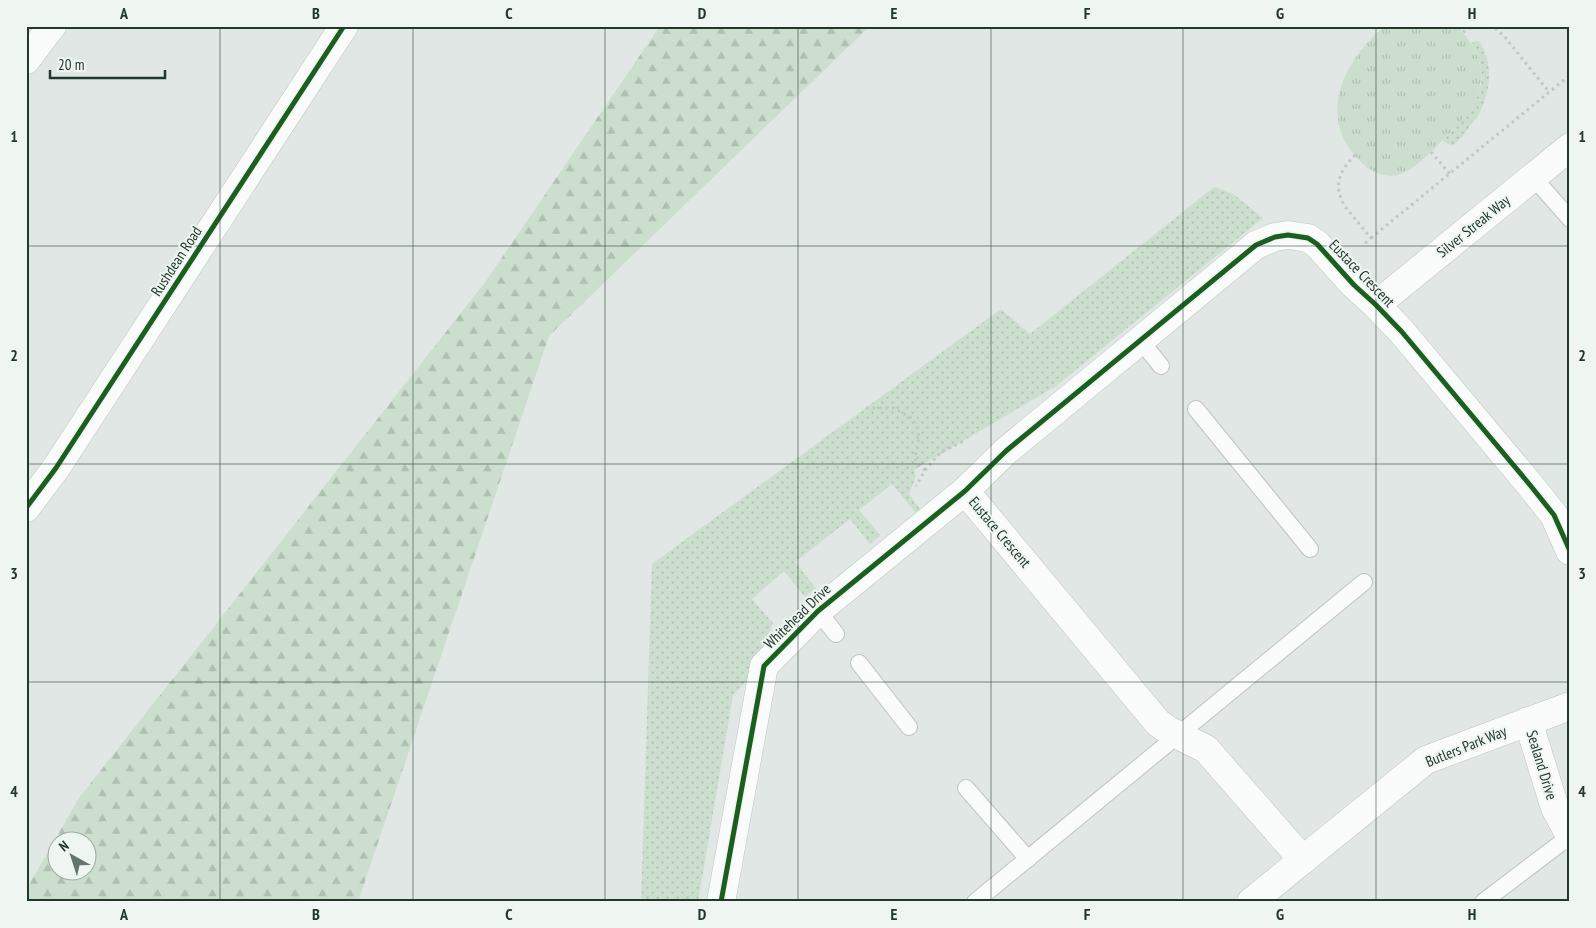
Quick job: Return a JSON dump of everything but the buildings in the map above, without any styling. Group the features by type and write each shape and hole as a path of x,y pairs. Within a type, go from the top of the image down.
{"street":[{"path":"26,60 52,26"},
{"name":"Rushdean Road","path":"26,508 61,460 344,26"},
{"name":"Silver Streak Way","path":"1376,305 1570,147"},
{"name":"Eustace Crescent","path":"1303,860 1209,751 1158,723 965,491 1006,451 1256,245 1266,239 1288,235 1308,238 1317,244 1354,285 1376,305 1436,372 1530,485 1554,515 1566,534"},
{"name":"Whitehead Drive","path":"721,902 764,666 818,610 965,491"},
{"name":"Butlers Park Way","path":"1303,860 1426,760 1570,706"},
{"name":"Sealand Drive","path":"1528,721 1555,808 1570,836"},
{"path":"1251,902 1303,860"}],"lane":[{"path":"1533,177 1570,219"},
{"path":"1140,340 1161,366"},
{"path":"1196,409 1310,549"},
{"path":"975,902 1364,582"},
{"path":"818,610 836,634"},
{"path":"859,663 909,727"},
{"path":"966,788 1028,859"},
{"path":"1484,902 1570,836"}],"path":[{"path":"1463,32 1474,26"},
{"path":"1489,26 1504,36 1549,92"},
{"path":"1338,267 1570,76"},
{"path":"1431,152 1450,174"},
{"path":"1354,155 1344,166 1340,175 1339,194 1346,208 1371,238"},
{"path":"866,408 894,408 906,414 914,422 918,437 915,458 924,470 914,490 914,495 932,517"}],"green space":[{"path":"660,26 870,26 549,336 358,902 26,902 26,890 48,852 48,880 98,880 98,830 61,830 79,798 486,281"},
{"path":"1385,26 1458,26 1479,61 1481,77 1479,92 1472,106 1450,133 1415,166 1404,173 1392,176 1372,170 1356,157 1344,140 1339,122 1338,104 1341,87 1348,70 1371,39"},
{"path":"1479,41 1484,50 1489,68 1486,96 1478,115 1461,139 1452,146 1443,141 1471,108 1481,84 1478,58 1471,44"},
{"path":"1214,187 1233,194 1263,218 1056,386 914,470 916,476 909,494 921,510 916,513 892,484 859,510 880,535 870,544 850,519 795,562 816,588 805,597 784,571 752,599 773,623 764,648 748,680 733,695 698,902 641,902 652,564 1001,309 1030,334"}],"cycle path":[{"path":"26,508 56,468 344,26"},
{"path":"721,902 764,666 818,611 965,491 1006,451 1256,245 1275,237 1288,235 1308,238 1317,244 1354,285 1402,332 1554,515 1570,551"}]}
